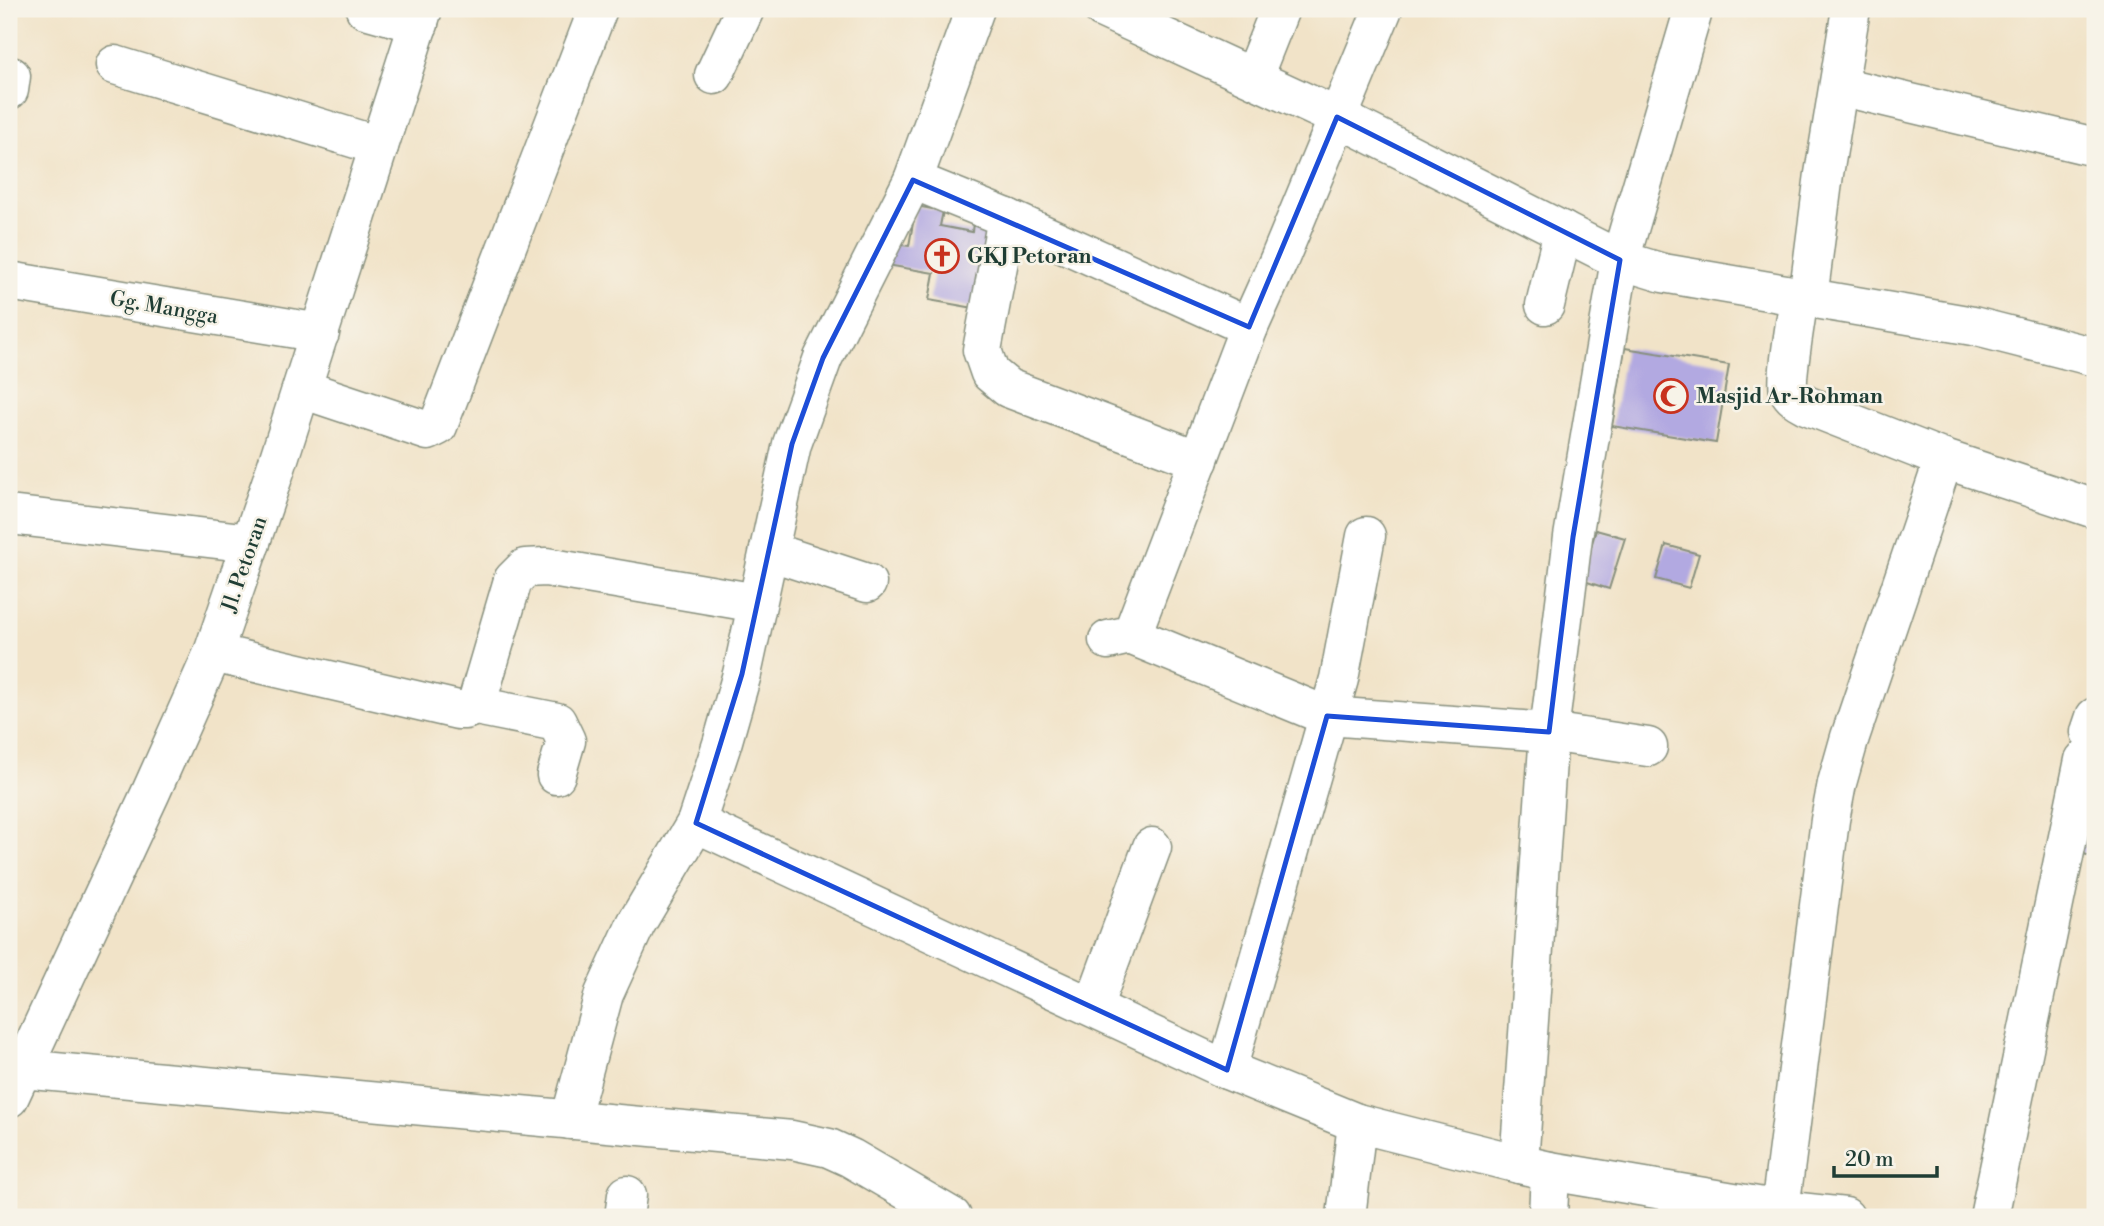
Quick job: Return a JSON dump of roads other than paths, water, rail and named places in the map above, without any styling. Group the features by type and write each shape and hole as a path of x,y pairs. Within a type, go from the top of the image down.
{"street":[{"path":"365,9 421,16"},
{"path":"302,389 428,431 438,426 598,9"},
{"path":"715,75 745,9"},
{"path":"570,1120 604,994 636,924 696,822 722,744 742,674 792,444 823,358 913,180 975,9"},
{"path":"1103,9 1337,117 1620,260 1663,273 1973,326 2095,357"},
{"path":"1253,77 1280,9"},
{"path":"1383,9 1249,327 1199,460 1119,637 1327,716 1549,732 1648,747"},
{"path":"1851,9 1789,379 1790,392 1806,405 1944,459 2095,509"},
{"path":"1548,1217 1534,1168 1549,732 1573,537 1620,260 1692,15"},
{"name":"Jl. Petoran","path":"15,1084 213,653 302,389 421,16"},
{"path":"116,65 379,146"},
{"path":"1839,86 2095,146"},
{"path":"913,180 1007,218 1249,327"},
{"path":"1007,218 982,351 990,373 1008,388 1199,460"},
{"path":"1545,305 1563,231"},
{"name":"Gg. Mangga","path":"9,281 320,333"},
{"path":"1780,1214 1837,783 1944,459"},
{"path":"9,515 251,543"},
{"path":"1227,1070 1339,679 1366,536"},
{"path":"769,551 867,583"},
{"path":"476,706 513,580 520,570 525,568 546,567 757,603"},
{"path":"213,653 458,710 476,706 557,722 566,741 556,775"},
{"path":"1989,1217 2090,736"},
{"path":"696,822 1227,1070 1357,1123 1534,1168 1780,1214 1845,1217"},
{"path":"1093,1007 1152,847"},
{"path":"15,1084 570,1120 815,1144 851,1158 952,1217"},
{"path":"1346,1217 1357,1123"}],"place":[{"name":"GKJ Petoran","path":"942,256"},
{"name":"Masjid Ar-Rohman","path":"1671,396"}]}
